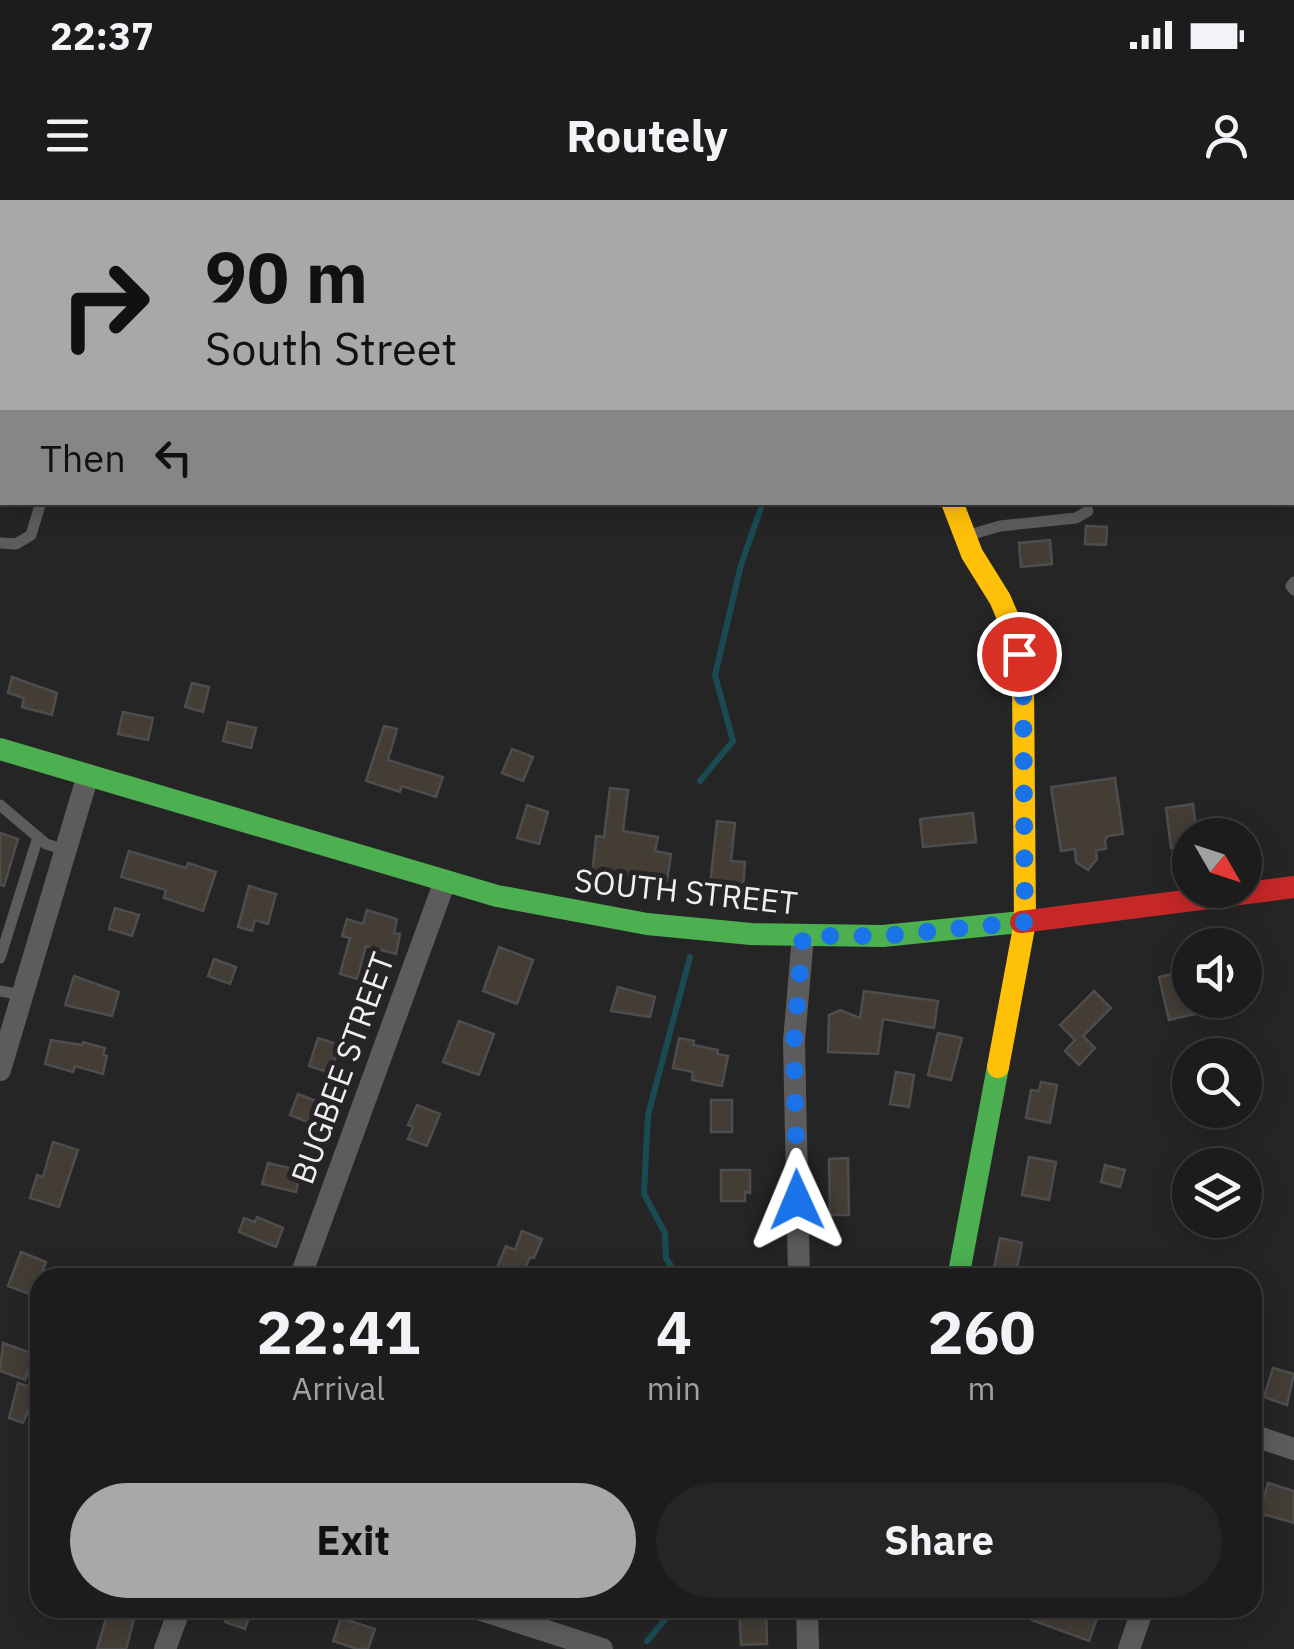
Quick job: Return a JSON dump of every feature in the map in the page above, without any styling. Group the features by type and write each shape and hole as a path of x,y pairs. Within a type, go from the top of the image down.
{"main road":[{"path":"953,505 972,554 1000,599 1019,654 1023,682 1025,922 960,1268"},
{"name":"SOUTH STREET","path":"0,749 445,881 550,908 705,930 883,936 1294,887"}],"street":[{"path":"0,1070 11,993 66,850 88,775"},
{"name":"BUGBEE STREET","path":"304,1268 445,881"},
{"path":"799,1268 794,1041 803,936"},
{"path":"1262,1438 1294,1448"},
{"path":"165,1649 176,1618"},
{"path":"506,1618 602,1649"},
{"path":"807,1618 808,1649"},
{"path":"1129,1649 1140,1618"}],"lane":[{"path":"0,544 16,544 31,535 41,505"},
{"path":"965,536 1000,526 1076,518 1088,511"},
{"path":"1294,582 1294,590"},
{"path":"0,806 46,844 66,850"},
{"path":"0,958 38,837"}],"building":[{"path":"1086,526 1107,527 1106,545 1085,544"},
{"path":"1050,540 1052,564 1021,567 1019,543"},
{"path":"12,677 57,693 52,715 22,707 24,698 8,693"},
{"path":"192,683 209,687 203,712 185,707"},
{"path":"123,712 153,718 148,740 118,734"},
{"path":"228,722 256,728 251,748 223,741"},
{"path":"384,726 397,729 388,760 443,777 436,797 402,786 400,792 366,781"},
{"path":"512,749 533,757 523,781 502,773"},
{"path":"1115,778 1123,834 1108,836 1106,849 1096,850 1097,859 1088,870 1076,862 1075,849 1061,851 1051,787"},
{"path":"610,788 628,790 623,831 658,837 655,851 671,854 667,881 622,874 621,880 592,877 596,836 604,837"},
{"path":"1193,804 1195,818 1172,818 1172,848 1171,848 1166,808"},
{"path":"527,805 548,812 539,844 517,838"},
{"path":"973,813 976,842 923,847 920,819"},
{"path":"717,821 735,823 731,861 745,862 743,888 710,885"},
{"path":"0,833 18,839 4,886 0,885"},
{"path":"129,851 186,868 188,863 216,872 203,911 164,898 166,890 121,877"},
{"path":"249,886 276,894 268,924 255,920 252,931 238,927"},
{"path":"115,908 139,915 132,936 109,929"},
{"path":"367,910 397,919 394,933 400,934 396,954 366,946 357,979 340,974 350,938 342,936 347,919 363,924"},
{"path":"499,947 533,960 517,1004 483,991"},
{"path":"214,959 236,967 230,984 208,976"},
{"path":"1172,974 1172,1018 1178,1018 1169,1020 1159,977"},
{"path":"74,976 119,992 112,1016 65,1005"},
{"path":"618,987 655,997 650,1017 611,1011"},
{"path":"864,991 938,1001 934,1028 883,1019 878,1054 828,1052 829,1015 840,1010 860,1018"},
{"path":"1094,991 1111,1008 1083,1036 1095,1048 1079,1065 1065,1051 1075,1040 1060,1025"},
{"path":"459,1021 494,1034 479,1075 443,1062"},
{"path":"938,1033 962,1038 951,1080 928,1075"},
{"path":"318,1038 340,1045 330,1073 309,1066"},
{"path":"679,1038 728,1056 722,1086 692,1080 693,1072 673,1068"},
{"path":"51,1040 105,1048 103,1074 75,1066 73,1072 45,1064"},
{"path":"896,1072 914,1075 909,1107 890,1104"},
{"path":"1041,1082 1057,1085 1050,1123 1026,1118 1031,1090 1039,1091"},
{"path":"298,1094 326,1105 318,1126 290,1115"},
{"path":"711,1100 732,1100 732,1132 711,1132"},
{"path":"417,1105 440,1114 427,1146 408,1139 413,1127 408,1125"},
{"path":"53,1142 78,1150 59,1207 30,1198 37,1175 43,1177"},
{"path":"1029,1157 1056,1162 1049,1200 1022,1195"},
{"path":"848,1158 849,1215 830,1215 829,1159"},
{"path":"268,1163 301,1171 296,1192 262,1184"},
{"path":"1105,1165 1125,1170 1120,1187 1101,1182"},
{"path":"721,1170 750,1170 750,1193 745,1192 745,1201 721,1201"},
{"path":"257,1217 283,1228 276,1247 239,1232 244,1218 255,1222"},
{"path":"522,1231 542,1239 525,1268 497,1268 506,1246 515,1250"},
{"path":"1000,1238 1022,1243 1017,1268 994,1268"},
{"path":"21,1252 46,1262 44,1268 30,1268 30,1294 8,1286"},
{"path":"3,1343 30,1353 25,1380 0,1371"},
{"path":"1273,1368 1294,1374 1287,1405 1264,1397"},
{"path":"18,1383 30,1387 30,1406 23,1423 9,1418"},
{"path":"1268,1483 1294,1491 1294,1523 1262,1516"},
{"path":"106,1618 134,1618 126,1649 97,1649"},
{"path":"226,1618 249,1618 245,1629 225,1622"},
{"path":"341,1618 375,1629 368,1649 333,1641"},
{"path":"740,1618 766,1618 767,1644 741,1645"},
{"path":"1033,1618 1097,1618 1089,1641"}],"waterway":[{"path":"700,781 733,741 715,675 741,565 762,505"},
{"path":"672,1268 666,1258 665,1233 644,1194 648,1115 690,957"},
{"path":"647,1641 667,1618"}],"traffic: fast":[{"path":"0,749 497,896 647,924 751,934 883,936 1021,922"},
{"path":"960,1268 998,1067"}],"traffic: slow":[{"path":"953,505 972,554 1012,627 1023,682 1025,922 998,1067"}],"traffic: jam":[{"path":"1021,922 1294,887"}],"route":[{"path":"797,1200 794,1041 803,936 883,936 1025,922 1023,682 1019,654"}]}
